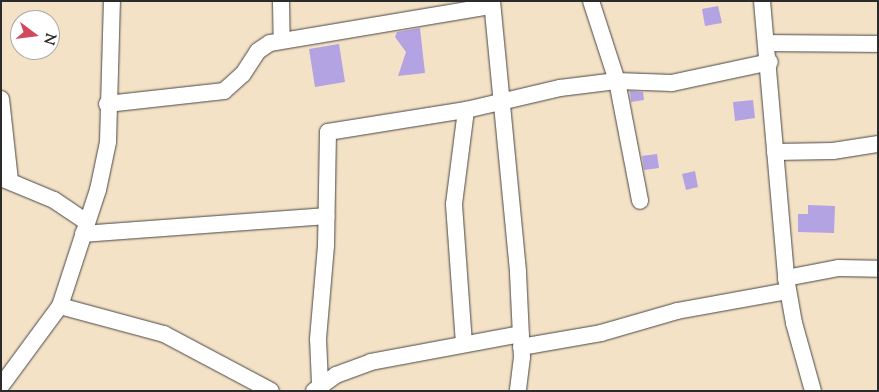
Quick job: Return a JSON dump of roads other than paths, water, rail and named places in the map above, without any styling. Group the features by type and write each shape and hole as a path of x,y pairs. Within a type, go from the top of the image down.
{"street":[{"path":"2,384 60,306 104,168 112,1"},
{"path":"281,1 282,40"},
{"path":"591,1 617,81 640,200"},
{"path":"762,1 770,62 787,284 811,391"},
{"path":"108,104 224,91 243,74 258,51 282,40 492,4 512,180 520,341 518,391"},
{"path":"768,43 878,44"},
{"path":"770,62 672,83 617,81 560,88 503,103 328,132 326,216 318,339 317,387 371,362 464,344 601,333 677,311 787,284 839,268 878,269"},
{"path":"1,99 6,179 54,200 85,228 326,216"},
{"path":"464,344 454,204 466,110"},
{"path":"776,152 833,151 878,144"},
{"path":"60,306 164,334 271,391"}]}
